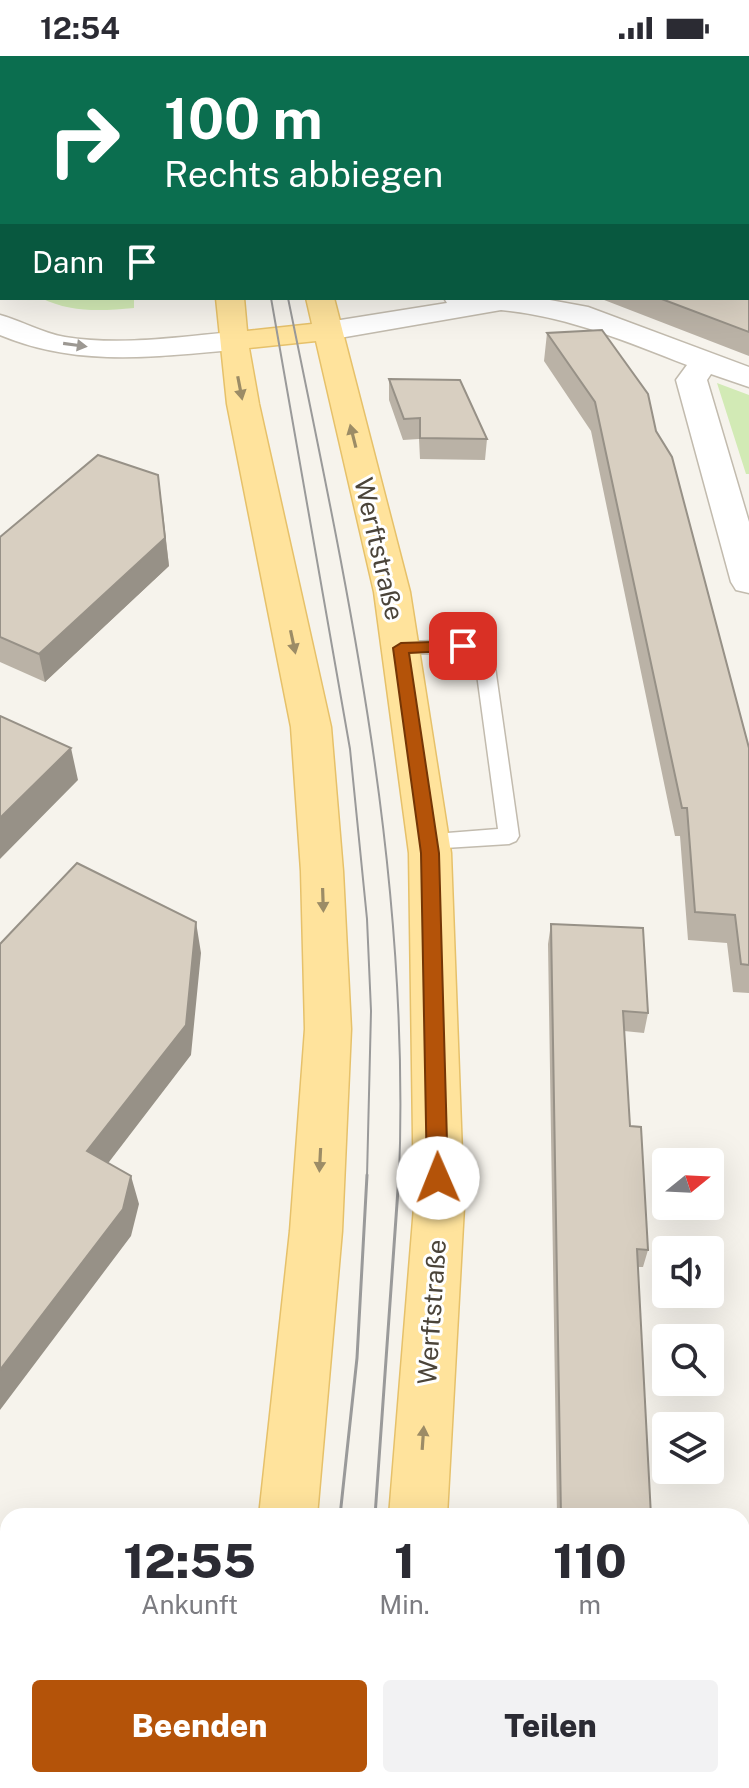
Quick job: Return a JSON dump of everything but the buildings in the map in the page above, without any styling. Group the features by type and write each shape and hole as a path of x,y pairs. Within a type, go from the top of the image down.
{"main road":[{"path":"289,1508 316,1231 328,1029 322,871 311,727 232,314 315,310"},
{"name":"Werftstraße","path":"315,310 392,592 429,841 439,1207 419,1508"}],"street":[{"path":"13,300 24,309 50,319 101,326 155,320"},
{"path":"315,310 412,300"},
{"path":"315,310 515,301 588,316 749,378"},
{"path":"0,324 43,341 89,347 158,347 232,314"},
{"path":"705,361 691,380 749,582"}],"lane":[{"path":"401,648 483,646 509,836 429,841"}],"green space":[{"path":"45,300 134,300 134,308 75,309"},
{"path":"717,383 749,395 749,474 746,474"}],"tram line":[{"path":"271,300 350,749 367,919 371,1011 367,1177"},
{"path":"288,300 353,625 385,843 395,953 400,1064 399,1177"},
{"path":"341,1508 357,1358 367,1175"},
{"path":"376,1508 399,1175"}],"route":[{"path":"438,1178 430,853 401,648 463,646"}]}
